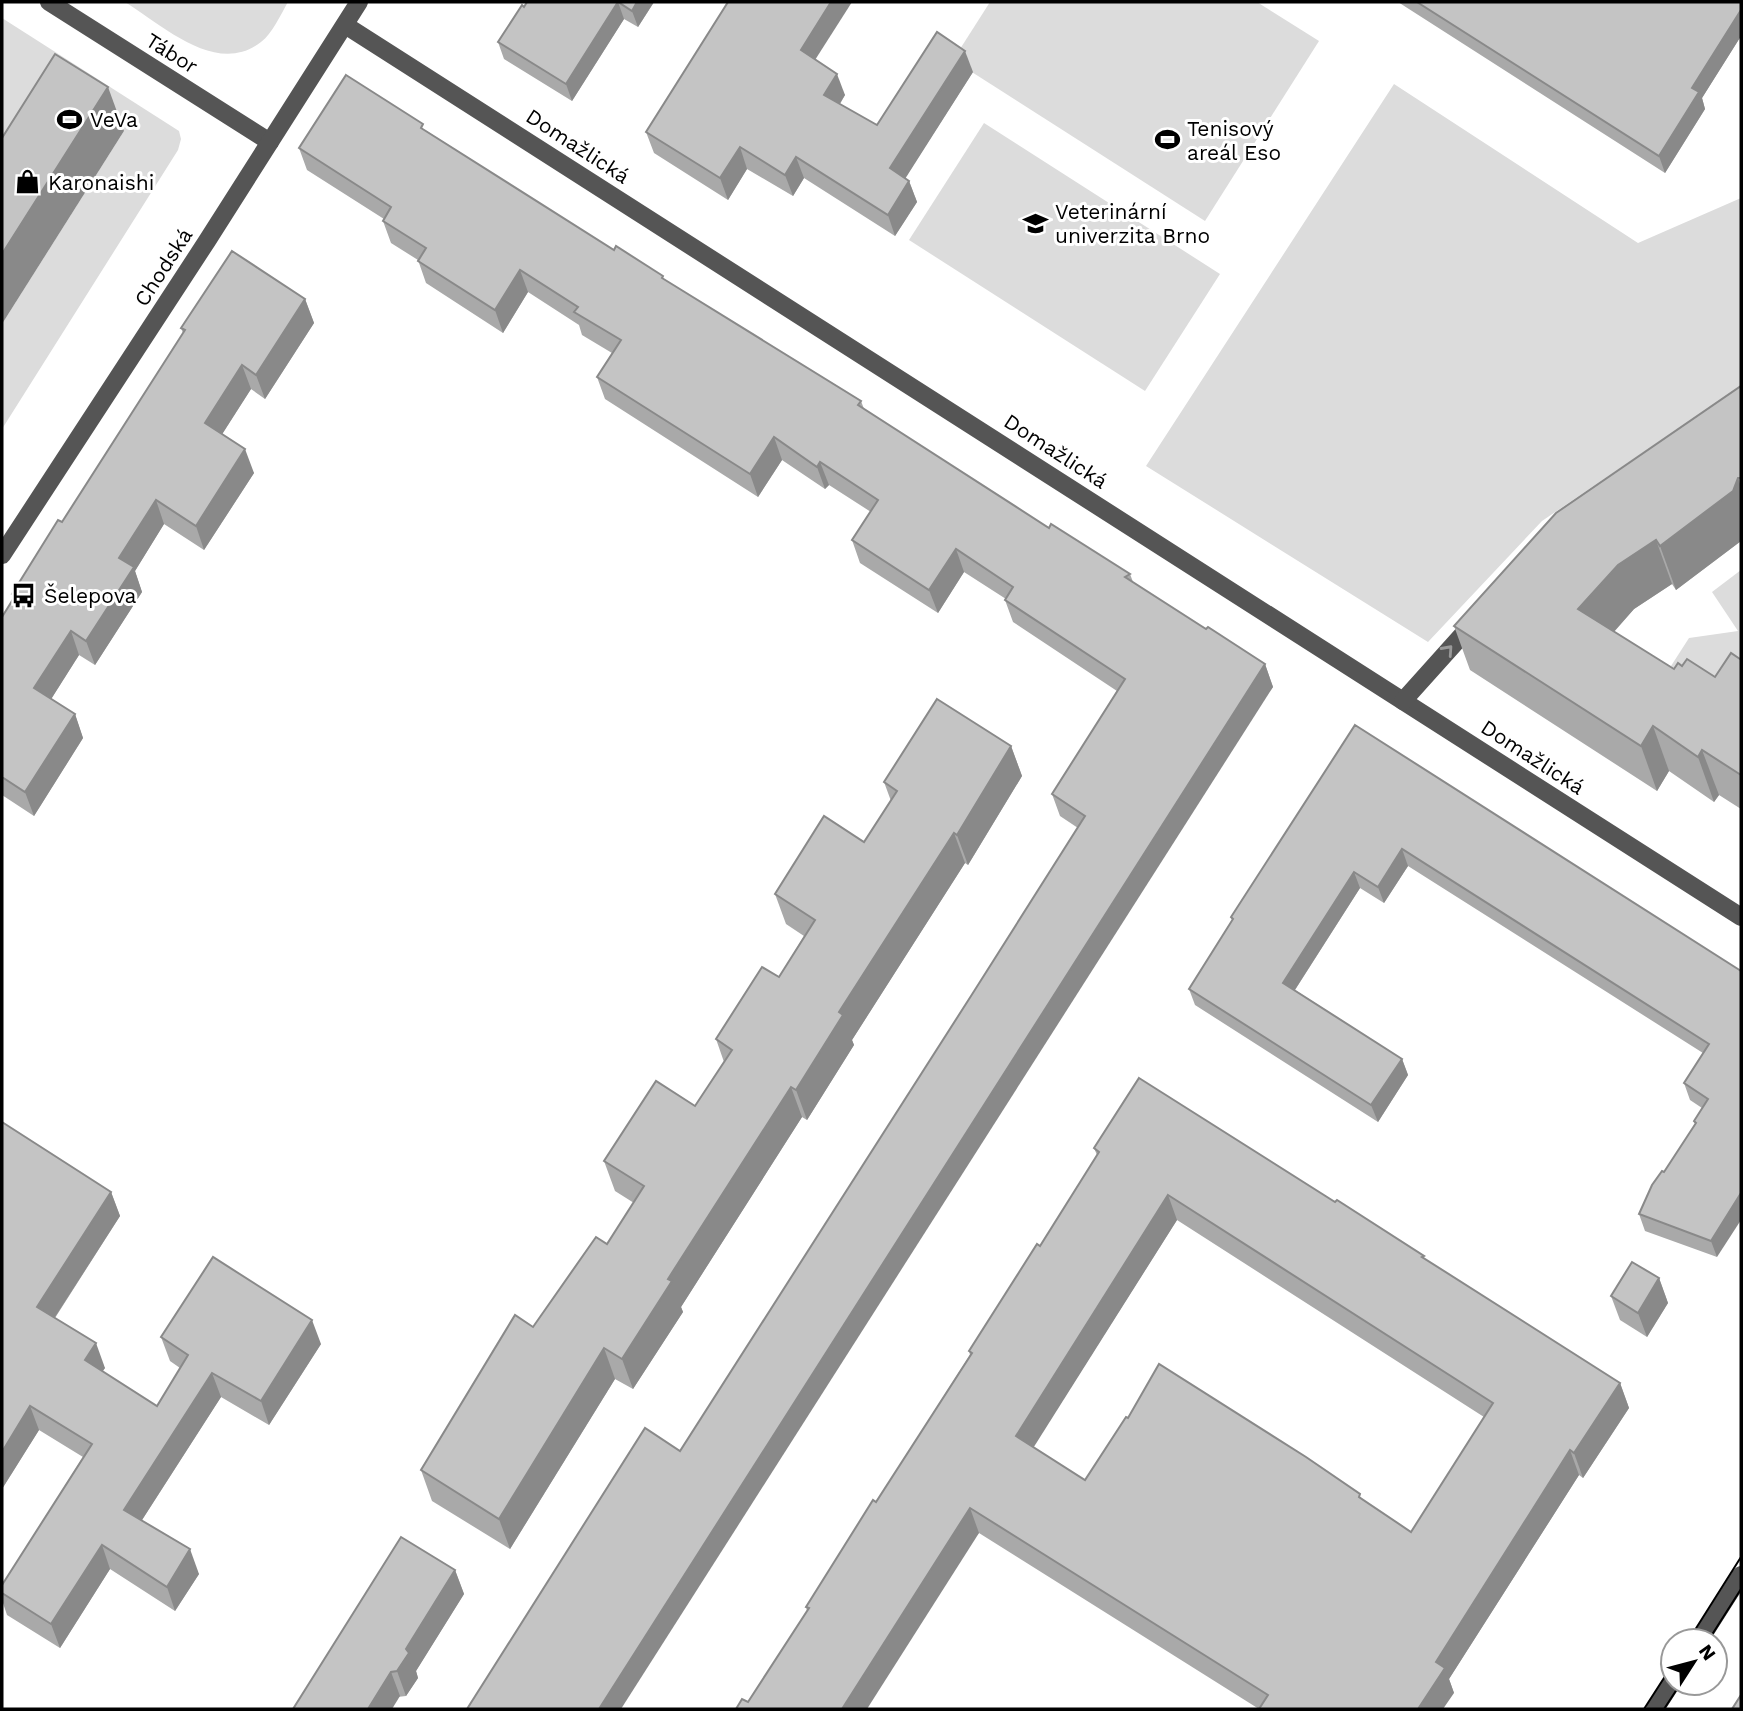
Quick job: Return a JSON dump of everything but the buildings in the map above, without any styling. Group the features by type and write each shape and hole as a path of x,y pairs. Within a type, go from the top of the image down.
{"street":[{"name":"Tábor","path":"49,2 270,142"},
{"name":"Chodská","path":"2,555 359,2"},
{"name":"Domažlická","path":"345,25 1741,917"},
{"path":"1403,701 1480,614"},
{"path":"1708,1627 1741,1575"}],"shaded area":[{"path":"125,2 288,2 273,29 261,42 244,51 226,54 190,44"},
{"name":"Tenisový areál Eso","path":"990,2 1257,2 1319,41 1205,221 953,60"},
{"path":"2,18 179,131 181,139 178,150 2,429 2,324 124,131 2,186"},
{"path":"1394,84 1638,243 1741,198 1741,386 1542,521 1428,642 1146,466"},
{"path":"984,123 1220,274 1145,391 909,240"},
{"path":"1741,570 1741,706 1738,711 1671,666 1689,638 1738,631 1712,592"}],"tram line":[{"path":"1697,1627 1741,1557"},
{"path":"1717,1627 1741,1589"},
{"path":"1644,1709 1659,1686"},
{"path":"1664,1709 1672,1697"}],"place":[{"name":"VeVa","path":"70,119"},
{"name":"Tenisový areál Eso","path":"1167,140"},
{"name":"Karonaishi","path":"28,182"},
{"name":"Veterinární univerzita Brno","path":"1035,223"},
{"name":"Šelepova","path":"24,595"}]}
